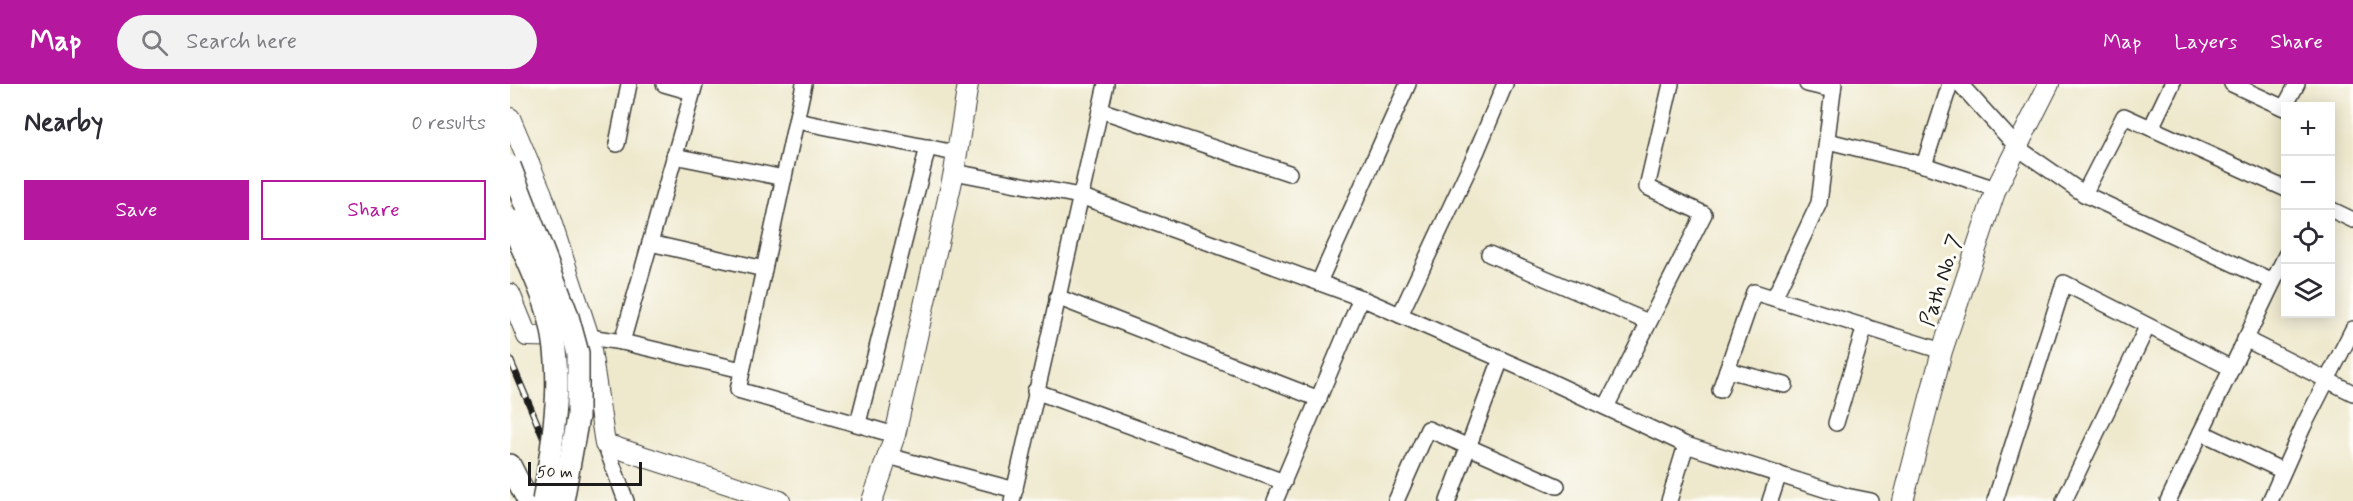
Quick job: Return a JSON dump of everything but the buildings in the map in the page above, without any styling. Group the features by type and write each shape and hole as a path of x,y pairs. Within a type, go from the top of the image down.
{"main road":[{"path":"510,166 567,312 578,353 578,417 563,501"},
{"path":"510,220 544,302 555,353 557,407 543,501"},
{"path":"510,465 528,501"}],"street":[{"path":"617,144 629,84"},
{"path":"622,342 693,88 664,84"},
{"path":"804,84 738,390 895,435"},
{"path":"872,501 895,435 955,163 968,84"},
{"path":"888,456 1014,495 1035,391 1106,84"},
{"path":"1319,282 1408,84"},
{"path":"1400,315 1472,163 1505,84"},
{"path":"1606,407 1704,214 1647,187 1671,84"},
{"path":"1774,298 1819,203 1833,87 1807,84"},
{"path":"1924,165 1950,84"},
{"path":"1960,84 2018,148 2084,194 2272,282"},
{"name":"Path No. 7","path":"1903,501 1942,351 1996,189 2049,84"},
{"path":"2151,128 2172,84"},
{"path":"2232,84 2284,108 2297,84"},
{"path":"1100,110 1289,173"},
{"path":"2084,194 2124,116 2281,187"},
{"path":"510,118 542,194 589,337 605,444 626,501"},
{"path":"796,121 928,147 955,163 1080,196 1361,298 1501,359 1686,445 1846,496 1871,501"},
{"path":"1828,141 1924,165 1996,189"},
{"path":"858,423 928,147"},
{"path":"674,156 784,178"},
{"path":"2333,210 2353,220"},
{"path":"650,243 764,269"},
{"path":"1489,255 1648,322"},
{"path":"2168,501 2281,264"},
{"path":"1995,501 2064,283 2231,368"},
{"path":"1720,390 1754,292 1942,351"},
{"path":"510,294 527,336 589,337 622,342 742,370"},
{"path":"1057,297 1319,399"},
{"path":"1275,501 1361,298"},
{"path":"1836,423 1865,326"},
{"path":"2064,501 2147,327"},
{"path":"2270,501 2353,329"},
{"path":"2245,339 2353,393"},
{"path":"1448,501 1501,359"},
{"path":"1727,370 1785,385"},
{"path":"1035,391 1284,482"},
{"path":"1396,501 1428,429 1557,486"},
{"path":"2201,432 2283,471"},
{"path":"605,444 780,501"},
{"path":"1669,501 1686,445"},
{"path":"1770,501 1779,474"}],"railway":[{"path":"510,359 570,501"}]}
